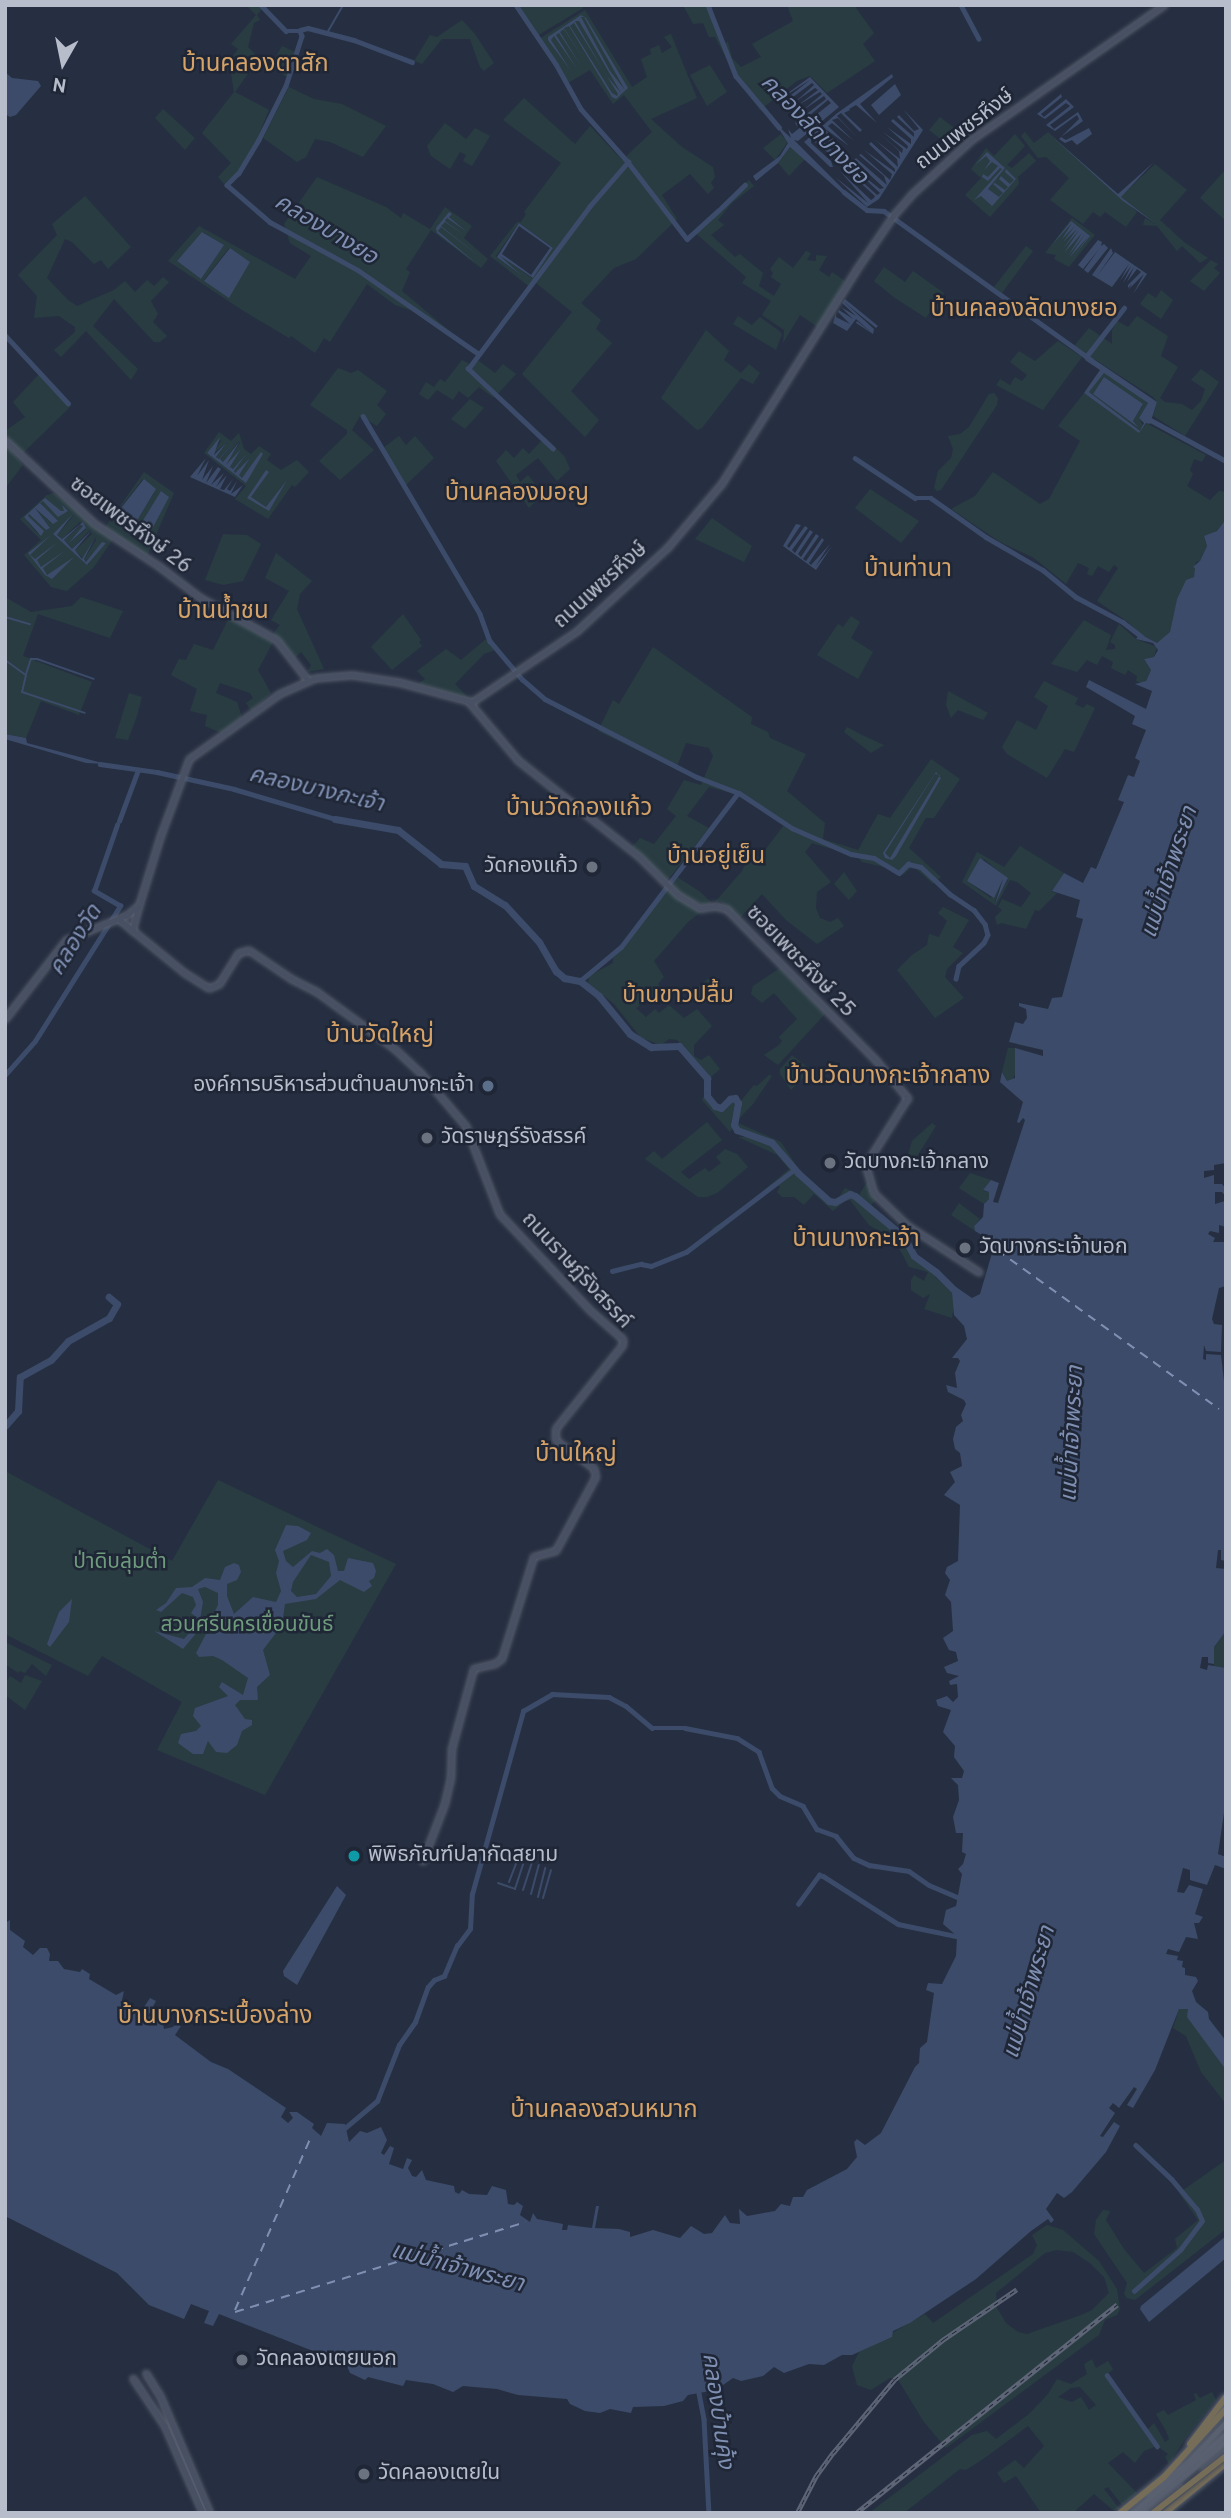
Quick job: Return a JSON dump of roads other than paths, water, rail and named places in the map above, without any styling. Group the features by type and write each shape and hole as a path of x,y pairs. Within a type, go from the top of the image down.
{"highway":[{"path":"1182,2458 1226,2397"},
{"path":"1121,2513 1154,2486 1226,2409"},
{"path":"1153,2513 1226,2457"},
{"path":"1165,2513 1226,2457"}],"main road":[{"path":"1121,2513 1187,2463 1226,2423"},
{"path":"1132,2513 1224,2439"},
{"path":"1140,2513 1224,2439"},
{"path":"1147,2513 1212,2463 1226,2457"}],"street":[{"name":"ถนนเพชรหึงษ์","path":"470,702 577,631 674,540 726,477 892,217 933,173 971,140 1164,5"},
{"name":"ซอยเพชรหึงษ์ 26","path":"5,440 95,524 159,566 201,598 277,640 308,680"},
{"path":"118,919 132,931 184,768 198,751 279,694 308,680 343,675 381,678 470,702"},
{"name":"ซอยเพชรหึงษ์ 25","path":"470,702 518,760 634,852 678,895 700,908 722,906 737,919 908,1095 908,1100 870,1154 866,1171 874,1194 890,1210 979,1272"},
{"path":"5,1019 61,945 74,935 118,919 139,905"},
{"name":"ถนนราษฎ์รังสรรค์","path":"132,931 209,988 219,984 238,953 249,950 323,995 394,1048 421,1073 466,1126 500,1214 590,1310 623,1339 623,1345 556,1429 556,1440 594,1468 596,1477 556,1551 538,1555 532,1562 502,1659 495,1664 474,1669 452,1749 451,1778 445,1804 423,1861"},
{"path":"146,2373 160,2395 210,2513"},
{"path":"133,2378 165,2427 203,2513"}],"water":[{"path":"581,15 586,18 628,88 616,99 612,97 569,26 564,28 586,63 564,29 560,32 581,66 559,33 556,35 577,69 554,36 551,40 571,71 548,37","holes":["581,17 584,17 625,90 610,71","575,21 579,21 621,93 607,76 617,96 612,93 570,26 574,23 603,70"]},
{"path":"5,72 12,78 38,81 41,86 16,115 10,117 5,114"},
{"path":"892,74 893,77 860,104 877,123 856,105 849,109 868,126 850,110 844,113 862,130 860,132 841,113 837,116 858,138 838,118 832,120 854,141 832,123 828,126 849,146 824,128 844,151 840,153 821,134 820,138 837,156 836,159 811,139 811,143 831,161 833,167 830,167 804,142 836,114"},
{"path":"810,77 839,107 798,141 794,140 853,199 851,201 790,147 778,163 756,181 753,176 780,156 788,143 775,123 791,138 788,129 792,134 831,103 828,100 797,126 795,123 826,99 824,96 802,111 822,94 820,92 797,106 818,90 815,88 795,102 814,85 812,83 793,97 791,95 810,80 774,103"},
{"path":"895,84 901,95 879,115 871,105"},
{"path":"1061,94 1062,97 1041,114 1044,117 1066,99 1074,107 1050,125 1054,129 1078,112 1083,121 1061,137 1079,119 1077,115 1055,131 1046,125 1070,106 1066,103 1045,119 1037,114"},
{"path":"903,109 923,130 879,199 867,207 835,177 868,203 840,171 871,200 875,196 845,169 846,167 877,195 880,193 850,165 880,189 884,188 854,160 856,158 887,185 884,176 859,155 890,180 892,174 864,150 895,172 869,144 871,142 898,167 897,159 874,139 900,159 899,151 879,133 902,153 903,149 883,132 907,149 908,146 887,127 911,144 911,139 891,121 893,119 914,137 914,133 897,117 899,115 914,131 919,129"},
{"path":"1089,128 1092,134 1077,145 1072,140 1065,143 1059,139 1061,137 1066,140"},
{"path":"1047,132 1118,194 1154,162 1121,197 1156,224 1123,201"},
{"path":"987,152 1005,168 988,189 999,197 1003,193 993,184 1005,190 1008,187 999,179 1001,176 1010,184 1014,180 1005,172 1006,169 1016,179 987,212 992,206 981,196 974,200 1002,169 988,181 982,177 983,174 988,177 998,166 992,162 984,170 990,161 986,156 975,165"},
{"path":"449,212 452,214 449,217 467,232 447,218 445,221 464,235 445,222 441,226 484,260 441,227 438,231 478,265 437,233 436,228"},
{"path":"1071,221 1090,236 1071,260 1088,237 1069,258 1085,234 1068,256 1082,233 1064,253 1079,230 1063,249 1077,229 1063,242 1075,226 1062,239 1072,223 1052,245"},
{"path":"519,223 553,248 533,278 500,256 522,276 497,257","holes":["519,226 550,248 531,275 502,254"]},
{"path":"202,232 224,245 201,279 177,261"},
{"path":"1098,240 1102,242 1101,246 1104,244 1108,248 1088,273 1084,270 1099,249 1083,269 1078,265"},
{"path":"230,248 250,262 229,298 204,281"},
{"path":"1111,248 1113,253 1097,276 1115,252 1147,274 1133,294 1144,274 1128,290 1132,284 1128,288 1128,285 1141,272 1137,269 1127,282 1134,267 1123,283 1131,266 1120,281 1129,264 1112,287 1092,275"},
{"path":"845,299 878,326 876,328 844,302 874,329 873,334 856,323 857,321 872,333 856,319 847,331 833,323 836,313 836,317 850,324 839,310 853,319 841,307 856,316 842,303"},
{"path":"1089,356 1157,402 1150,424 1146,423 1139,433 1084,393 1100,370 1085,360","holes":["1104,373 1148,403 1139,418 1144,423 1140,431 1089,392"]},
{"path":"1104,377 1143,404 1133,421 1139,428 1093,394"},
{"path":"220,437 214,455 227,442 216,457 219,459 238,437 220,459 223,462 240,441 226,465 241,449 230,467 233,469 247,453 235,473 250,458 239,475 242,478 261,452 263,454 246,483 207,453"},
{"path":"206,458 197,476 209,460 202,480 213,466 206,483 218,467 221,469 211,485 224,473 216,487 227,475 220,489 224,490 233,479 227,489 230,491 237,481 231,494 243,485 235,497 190,477"},
{"path":"266,470 269,472 251,497 266,507 287,480 269,511 247,498"},
{"path":"144,479 156,489 135,524 117,513"},
{"path":"161,491 169,497 150,533 139,527"},
{"path":"45,498 61,511 64,511 62,505 68,511 58,517 43,501 40,503 58,521 53,524 35,508 50,528 46,530 29,514 44,531 41,536 24,517"},
{"path":"73,514 57,535 62,539 83,522 86,528 68,544 83,526 80,525 64,540 72,549 92,530 75,550 82,559 96,536 84,559 86,562 102,542 106,543 87,565 53,534"},
{"name":"แม่น้ำเจ้าพระยา","path":"1226,519 1226,1163 1214,1165 1214,1170 1204,1171 1204,1178 1214,1175 1214,1184 1222,1184 1226,1189 1226,1197 1222,1192 1215,1192 1215,1204 1225,1201 1226,1227 1219,1225 1219,1233 1210,1231 1208,1234 1215,1238 1213,1242 1225,1242 1226,1286 1219,1288 1212,1319 1214,1324 1222,1325 1221,1352 1206,1351 1204,1345 1203,1359 1206,1360 1206,1354 1221,1355 1226,1399 1226,1561 1221,1560 1221,1550 1218,1550 1216,1568 1226,1569 1226,1631 1214,1647 1214,1664 1208,1663 1208,1657 1202,1657 1200,1668 1207,1670 1208,1665 1226,1668 1226,1799 1218,1854 1226,1857 1226,1869 1215,1865 1207,1885 1190,1880 1190,1870 1183,1868 1177,1892 1184,1893 1189,1885 1203,1889 1195,1914 1203,1917 1199,1923 1194,1923 1198,1939 1186,1937 1179,1952 1168,1949 1166,1954 1178,1956 1177,1960 1183,1961 1185,1975 1196,1977 1198,1981 1192,1991 1196,2002 1208,2012 1209,2019 1226,2041 1226,2070 1187,2017 1188,2009 1179,2009 1155,2070 1133,2108 1127,2105 1137,2089 1134,2087 1119,2108 1113,2103 1109,2108 1115,2113 1100,2136 1103,2137 1114,2122 1120,2126 1106,2152 1072,2192 1064,2198 1057,2193 1046,2209 1054,2220 1051,2223 1048,2219 1031,2231 976,2279 910,2323 893,2331 892,2337 852,2355 842,2355 824,2365 809,2364 784,2373 774,2367 763,2376 741,2381 733,2378 716,2390 688,2395 683,2401 664,2406 633,2407 631,2413 610,2409 600,2413 585,2411 570,2404 567,2399 518,2395 497,2389 463,2386 453,2392 433,2384 406,2380 403,2386 368,2377 365,2380 350,2373 346,2364 219,2314 213,2326 204,2323 209,2311 191,2304 184,2319 149,2305 117,2273 5,2216 5,1923 10,1920 10,1930 25,1941 23,1947 33,1955 40,1948 47,1948 49,1961 58,1961 64,1969 80,1972 82,1969 90,1974 89,1979 116,1995 124,1991 122,2000 140,2013 150,1998 156,2001 148,2016 163,2023 164,2029 173,2027 177,2022 181,2026 175,2035 211,2062 228,2069 286,2108 281,2117 288,2123 293,2118 289,2112 297,2112 314,2124 312,2128 321,2136 327,2123 345,2124 349,2142 360,2131 367,2133 381,2127 387,2140 381,2153 384,2155 390,2146 394,2148 389,2164 403,2169 407,2158 412,2160 408,2168 412,2176 416,2177 422,2170 426,2180 454,2186 455,2192 459,2194 462,2190 469,2194 487,2195 492,2186 506,2190 508,2204 514,2205 517,2202 523,2206 520,2215 530,2222 533,2213 537,2219 563,2224 562,2230 567,2230 568,2225 592,2228 596,2206 599,2206 595,2228 619,2229 630,2232 630,2237 653,2230 680,2238 691,2226 704,2234 712,2233 725,2215 730,2223 740,2224 739,2209 747,2216 775,2211 781,2204 790,2206 793,2197 803,2197 807,2190 847,2169 857,2157 854,2142 857,2139 865,2145 881,2133 919,2063 920,2048 927,2042 934,1993 926,1990 928,1983 942,1984 956,1956 957,1936 943,1924 946,1910 956,1906 962,1874 958,1869 966,1854 962,1852 963,1833 956,1833 953,1817 959,1800 958,1785 951,1778 962,1778 964,1771 954,1757 955,1746 943,1732 951,1710 938,1706 936,1700 947,1696 953,1702 958,1697 957,1684 950,1685 949,1681 959,1676 947,1673 944,1667 958,1661 956,1652 949,1650 943,1638 953,1631 951,1602 945,1595 950,1580 945,1573 947,1567 958,1561 960,1505 944,1495 955,1482 950,1472 962,1466 960,1453 955,1449 953,1439 956,1427 963,1421 961,1415 966,1404 964,1400 948,1392 946,1385 957,1388 955,1373 960,1361 958,1358 952,1358 967,1339 964,1326 954,1315 952,1292 956,1287 972,1298 980,1294 995,1243 975,1231 974,1226 983,1217 984,1204 989,1199 989,1192 983,1190 991,1180 999,1183 993,1202 998,1203 1025,1120 1023,1118 1017,1122 1023,1102 1000,1082 1002,1072 1007,1081 1015,1078 1015,1048 1043,1056 1043,1050 1009,1042 1015,1022 1023,1024 1027,1018 1026,1009 1019,1006 1019,1003 1048,1009 1052,998 1062,997 1083,919 1076,917 1080,900 1052,891 1064,873 1083,883 1091,867 1096,869 1124,802 1118,800 1128,775 1134,777 1140,761 1135,758 1146,730 1132,724 1135,716 1086,687 1089,680 1146,709 1152,691 1135,684 1146,681 1151,670 1144,659 1154,657 1158,650 1153,643 1136,639 1140,634 1157,643 1170,632 1177,599 1186,580 1194,577 1193,567 1200,561 1207,546 1204,536 1217,531"},
{"path":"796,524 801,525 787,546 789,548 805,526 808,528 792,550 795,553 810,530 813,532 798,554 801,557 816,534 819,536 803,559 806,561 822,538 824,540 809,563 811,565 830,544 815,567 832,546 816,570 783,546"},
{"path":"51,535 30,555 35,559 58,542 37,560 41,567 66,550 43,568 47,575 74,557 52,579 45,575 28,553"},
{"path":"5,734 26,738 27,743 106,764 86,763 5,739"},
{"path":"936,772 938,775 935,774 885,853 890,858 939,776 941,778 896,856 892,860 885,858 883,853"},
{"path":"980,858 1008,878 995,904 1003,879 994,898 967,881"},
{"path":"286,1525 298,1526 311,1533 307,1540 283,1551 286,1561 293,1567 312,1551 320,1553 327,1549 334,1555 338,1571 344,1571 348,1558 373,1563 376,1571 374,1578 369,1581 372,1586 364,1592 340,1580 316,1599 285,1604 282,1625 263,1650 270,1675 257,1687 258,1700 240,1700 235,1705 245,1719 252,1720 252,1725 242,1731 237,1745 227,1753 216,1752 208,1741 203,1754 193,1754 178,1743 181,1734 196,1731 201,1726 193,1716 195,1708 228,1696 219,1687 222,1682 243,1695 248,1678 222,1660 213,1656 199,1657 196,1653 206,1634 216,1634 208,1625 218,1605 218,1593 205,1587 198,1589 203,1602 198,1631 183,1649 154,1631 184,1639 196,1625 196,1617 191,1613 196,1605 193,1597 182,1593 161,1612 156,1610 166,1603 176,1588 192,1587 205,1578 220,1580 225,1567 234,1563 239,1565 241,1572 237,1580 227,1584 227,1596 234,1614 253,1597 276,1602 281,1591 276,1573 279,1561 275,1550","holes":["311,1555 329,1562 331,1576 316,1594 297,1597 291,1591 293,1582"]},
{"path":"72,1599 69,1622 50,1647 47,1644 59,1612"},
{"path":"337,1886 346,1895 297,1985 284,1976 283,1971"},
{"path":"1226,2236 1226,2258 1149,2322 1140,2309 1141,2306"}],"waterway":[{"name":"คลองบางยอ","path":"261,5 286,31 300,31 302,36 286,86 259,140 239,173 227,185 270,222 358,270 479,354"},
{"path":"327,33 343,5"},
{"path":"516,5 556,64 581,109 628,162 687,239 719,210"},
{"name":"คลองลัดบางยอ","path":"708,5 736,76 779,127"},
{"path":"961,5 979,39"},
{"path":"300,30 308,28 354,40 412,62"},
{"path":"553,449 468,369 589,207 628,162"},
{"path":"721,208 745,185"},
{"name":"คลองลัดบางยอ","path":"844,192 867,210 884,211 1091,360"},
{"path":"1086,357 1124,308"},
{"path":"5,335 68,403"},
{"path":"363,416 480,614 490,641 522,679 545,699 697,777 739,793 792,828 851,854 874,858 899,873 908,864 921,867 950,894 974,910 985,924 988,935 984,943 959,966 956,979"},
{"name":"คลองลัดบางยอ","path":"1147,418 1226,461"},
{"path":"855,458 915,498 931,498 986,537 1043,570 1076,597 1123,622 1142,637"},
{"path":"5,617 30,624"},
{"path":"26,674 31,659 37,659 94,679"},
{"path":"5,660 26,675 22,692 85,713"},
{"name":"คลองบางกะเจ้า","path":"100,764 157,772 234,789 335,819"},
{"name":"คลองวัด","path":"119,821 138,770"},
{"path":"580,981 621,947 738,793"},
{"name":"คลองบางกะเจ้า","path":"335,819 398,830 441,864 465,866 474,886 505,905 539,942 556,971 564,978 580,981 599,996 630,1034 651,1047 679,1046 707,1078 707,1096 715,1106 721,1108 735,1098 738,1103 734,1125 737,1130 772,1143 798,1173 829,1201 835,1202 850,1194 855,1196 904,1237 914,1256 936,1272 959,1295"},
{"name":"คลองวัด","path":"5,1075 35,1041 120,906 94,891 117,825"},
{"path":"612,1271 641,1264 651,1266 686,1252 795,1169"},
{"path":"5,1426 18,1411 20,1377 51,1360 68,1341 109,1318 117,1304 109,1297"},
{"path":"345,2128 377,2101 399,2045 415,2022 428,1987 434,1980 444,1976 457,1946 470,1929 472,1894 523,1711 552,1694 609,1697 626,1706 652,1728 685,1728 737,1738 759,1752 772,1788 780,1796 803,1806 817,1829 836,1836 854,1858 869,1865 909,1871 929,1885 962,1899"},
{"path":"509,1882 518,1859"},
{"path":"498,1883 515,1889 525,1859"},
{"path":"523,1890 532,1863"},
{"path":"531,1894 539,1865"},
{"path":"538,1897 545,1868"},
{"path":"543,1898 551,1870"},
{"path":"798,1904 819,1875 898,1924 961,1937"},
{"path":"1134,2291 1180,2250 1202,2221 1197,2210 1172,2180 1136,2146"},
{"path":"1107,2375 1157,2446"},
{"name":"คลองบ้านคุ้ง","path":"698,2388 704,2419 709,2513"}],"railway":[{"path":"797,2513 816,2476 894,2380 944,2339 1017,2289"},
{"path":"856,2513 1117,2305"}],"place":[{"name":"วัดกองแก้ว","path":"592,867"},
{"name":"องค์การบริหารส่วนตำบลบางกะเจ้า","path":"488,1086"},
{"name":"วัดราษฎร์รังสรรค์","path":"427,1138"},
{"name":"วัดบางกะเจ้ากลาง","path":"830,1163"},
{"name":"วัดบางกระเจ้านอก","path":"965,1248"},
{"name":"พิพิธภัณฑ์ปลากัดสยาม","path":"354,1856"},
{"name":"วัดคลองเตยนอก","path":"242,2360"},
{"name":"วัดคลองเตยใน","path":"364,2474"}],"district":[{"name":"บ้านคลองตาสัก","path":"255,66"},
{"name":"บ้านคลองลัดบางยอ","path":"1024,311"},
{"name":"บ้านคลองมอญ","path":"517,495"},
{"name":"บ้านท่านา","path":"908,571"},
{"name":"บ้านน้ำชน","path":"223,613"},
{"name":"บ้านวัดกองแก้ว","path":"579,810"},
{"name":"บ้านอยู่เย็น","path":"716,858"},
{"name":"บ้านขาวปลื้ม","path":"678,997"},
{"name":"บ้านวัดใหญ่","path":"380,1037"},
{"name":"บ้านวัดบางกะเจ้ากลาง","path":"888,1078"},
{"name":"บ้านบางกะเจ้า","path":"856,1241"},
{"name":"บ้านใหญ่","path":"576,1456"},
{"name":"บ้านบางกระเบื้องล่าง","path":"215,2018"},
{"name":"บ้านคลองสวนหมาก","path":"604,2112"}],"park label":[{"name":"ป่าดิบลุ่มต่ำ","path":"120,1563"},
{"name":"สวนศรีนครเขื่อนขันธ์","path":"247,1626"}]}
